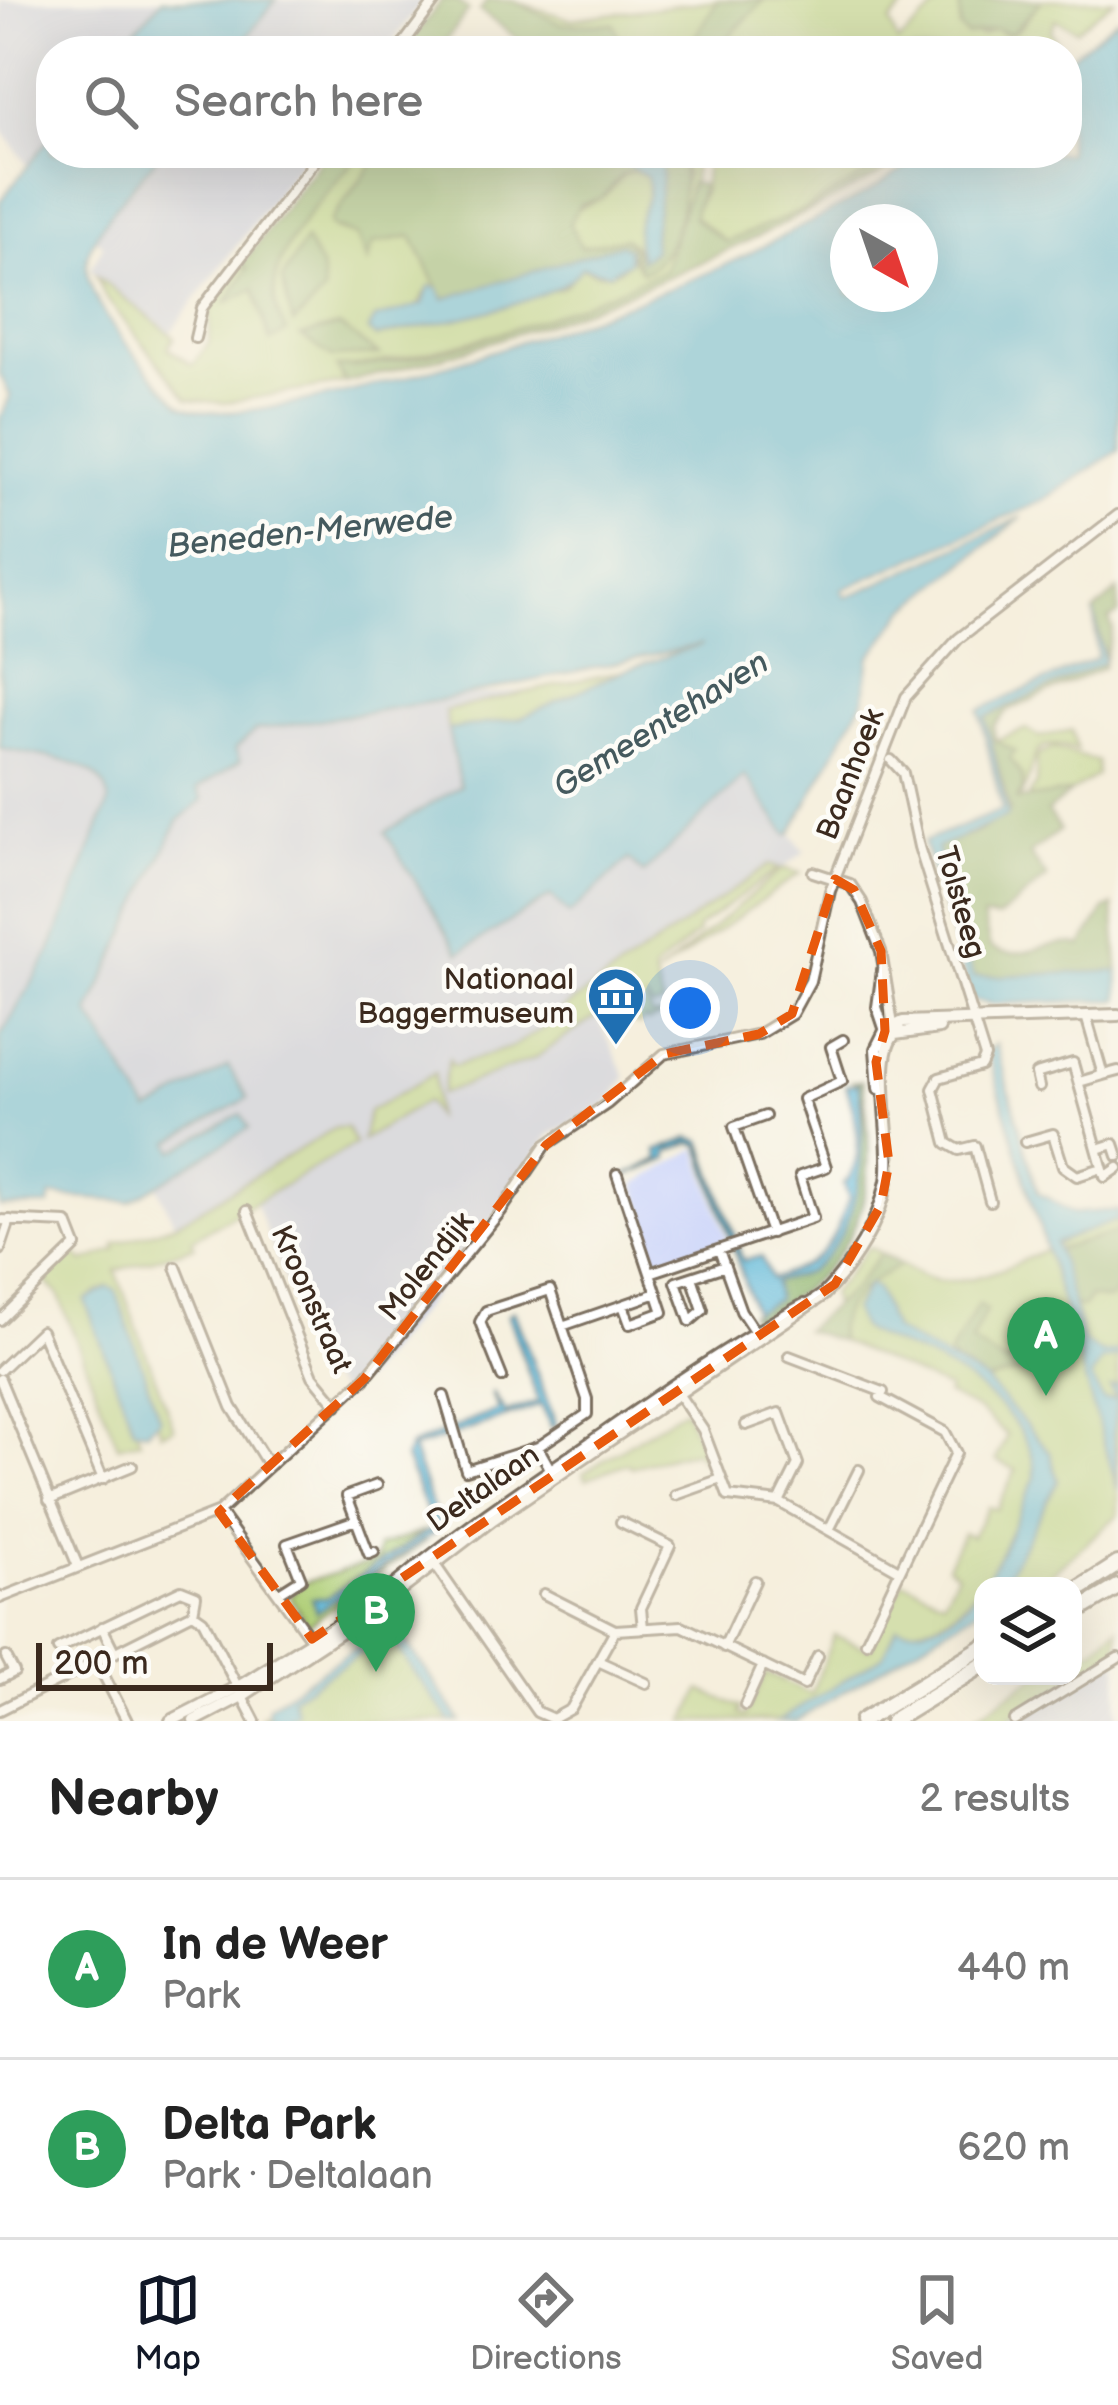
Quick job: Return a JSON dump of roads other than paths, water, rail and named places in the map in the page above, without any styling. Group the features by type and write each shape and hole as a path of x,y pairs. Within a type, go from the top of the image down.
{"highway":[{"path":"1082,1587 1118,1564"},
{"path":"1082,1609 1118,1587"},
{"path":"862,1721 974,1653"},
{"path":"892,1721 974,1671"}],"street":[{"path":"409,36 436,0"},
{"path":"195,338 202,308 309,168"},
{"name":"Baanhoek","path":"802,999 835,879 900,710 919,681 958,640 1118,515"},
{"name":"Tolsteeg","path":"891,760 903,773 919,847 984,1060 981,1066 939,1078 933,1089 947,1143 958,1150 975,1146 990,1201"},
{"path":"813,872 835,879"},
{"name":"Deltalaan","path":"194,1721 315,1643 676,1390 823,1295 850,1264 881,1205 889,1138 883,1055 891,1030 883,969 862,902 850,884 835,879"},
{"name":"Molendijk","path":"0,1598 219,1512 337,1405 424,1309 545,1145 607,1104 664,1054 779,1026 802,999"},
{"path":"891,1030 1118,1015"},
{"path":"1086,1016 1103,1075"},
{"path":"650,1273 813,1218 800,1176 826,1167 803,1100 838,1088 842,1082 831,1048 843,1040"},
{"path":"1039,1087 1036,1074 1073,1063 1106,1177 1118,1168"},
{"path":"1079,1082 1118,1071"},
{"path":"766,1116 734,1127 771,1232"},
{"path":"1025,1142 1053,1134 1063,1166 1077,1175 1103,1168"},
{"path":"1098,1149 1116,1141 1118,1156"},
{"path":"616,1174 663,1312 630,1324 623,1305"},
{"name":"Kroonstraat","path":"247,1211 313,1376 337,1405"},
{"path":"0,1250 5,1220 67,1223 76,1246 0,1320"},
{"path":"719,1250 758,1337"},
{"path":"692,1277 703,1310 690,1321 676,1282 725,1266"},
{"path":"176,1267 232,1407 270,1466"},
{"path":"444,1396 466,1470 538,1448 587,1414 550,1290 486,1311 480,1322 502,1377"},
{"path":"562,1326 657,1293"},
{"path":"77,1564 0,1375 41,1330 103,1479"},
{"path":"789,1356 883,1392 880,1397 945,1432 956,1454 866,1642"},
{"path":"676,1390 703,1430 734,1500 779,1502 899,1570"},
{"path":"746,1425 779,1413 798,1464 779,1502"},
{"path":"538,1448 554,1474"},
{"path":"50,1500 132,1466"},
{"path":"829,1530 859,1470"},
{"path":"676,1495 721,1479"},
{"path":"374,1552 368,1554 347,1496 376,1485"},
{"path":"219,1512 315,1643"},
{"path":"279,1593 301,1579 287,1544 356,1520"},
{"path":"621,1522 670,1546 641,1608 643,1628"},
{"path":"432,1561 537,1712 553,1720 571,1709 615,1630"},
{"path":"724,1646 755,1581"},
{"path":"58,1648 181,1590 196,1596 193,1613"},
{"path":"544,1594 615,1630 682,1626 804,1684 818,1656"},
{"path":"4,1721 0,1711 193,1613"},
{"path":"193,1613 203,1620 254,1721"},
{"path":"102,1628 115,1653"},
{"path":"0,1679 14,1672 6,1657"},
{"path":"1015,1721 1118,1658"},
{"path":"598,1661 646,1682"},
{"path":"97,1662 127,1721"},
{"path":"745,1705 763,1665"},
{"name":"Deltalaan","path":"171,1721 239,1692"}],"water":[{"path":"162,0 276,0 248,36 130,36"},
{"path":"1118,18 1118,451 1043,501 842,590 846,597 1022,517 906,610 870,657 864,699 791,833 787,835 745,775 643,874 629,859 569,915 551,896 459,953 385,832 460,786 448,730 521,718 625,670 703,644 443,700 256,730 235,749 240,761 197,789 203,800 178,821 89,1013 149,1112 228,1066 248,1098 171,1142 175,1151 241,1114 249,1128 130,1202 51,1196 49,1206 0,1207 0,1037 50,952 109,802 105,787 83,768 0,748 0,419 10,396 0,374 0,201 36,155 36,168 148,168 102,225 89,251 92,289 117,332 180,404 220,412 286,405 368,387 550,332 702,275 830,212 830,312 938,312 938,204 845,204 906,168 1082,168 1082,47"},
{"path":"633,168 661,168 654,250 641,260 637,231 647,197 647,176"},
{"path":"621,244 628,249 629,262 609,273 582,267 568,281 518,303 376,337 368,331 375,319 423,304 429,286 438,288 444,299"},
{"path":"1094,612 1104,662 985,717 1008,816 937,848 973,977 1118,971 1118,1000 992,1004 972,1000 923,842 1002,810 979,710 1097,658"},
{"path":"996,1044 1038,1192 1073,1213 1118,1210 1118,1220 1055,1243 1084,1342 1102,1354 1118,1352 1118,1357 1102,1361 1091,1378 1103,1400 1116,1399 1110,1388 1118,1386 1113,1435 1118,1491 987,1051"},
{"path":"858,1084 861,1159 858,1185 841,1234 809,1271 774,1282 777,1299 754,1312 700,1145 690,1143 668,1152 668,1159 626,1176 659,1160 657,1151 690,1138 702,1141 743,1261 761,1256 771,1279 788,1273 822,1252 849,1198 844,1184 858,1149 846,1085"},
{"path":"869,1284 877,1290 893,1330 986,1381 1050,1452 1058,1481 1006,1577 987,1577 1035,1478 1025,1440 983,1392 949,1369 861,1328 853,1310"},
{"path":"109,1287 116,1291 160,1419 146,1431 134,1429 85,1301"},
{"path":"514,1311 556,1425 551,1427 541,1405 412,1449 439,1525 437,1531 316,1612 312,1598 327,1598 433,1528 405,1458 410,1446 498,1410 492,1391 505,1413 538,1401 508,1315"},
{"path":"974,1594 974,1612 796,1721 779,1721 884,1655 897,1627 925,1627 949,1617"},
{"path":"388,1626 396,1627 461,1721 450,1721 388,1636 292,1697 296,1712 281,1721 267,1716 268,1706"}],"place":[{"name":"Nationaal Baggermuseum","path":"616,1047"},
{"name":"In de Weer","path":"1046,1396"},
{"name":"Delta Park","path":"376,1672"}],"water label":[{"name":"Beneden-Merwede","path":"310,530"},
{"name":"Gemeentehaven","path":"660,723"}]}
